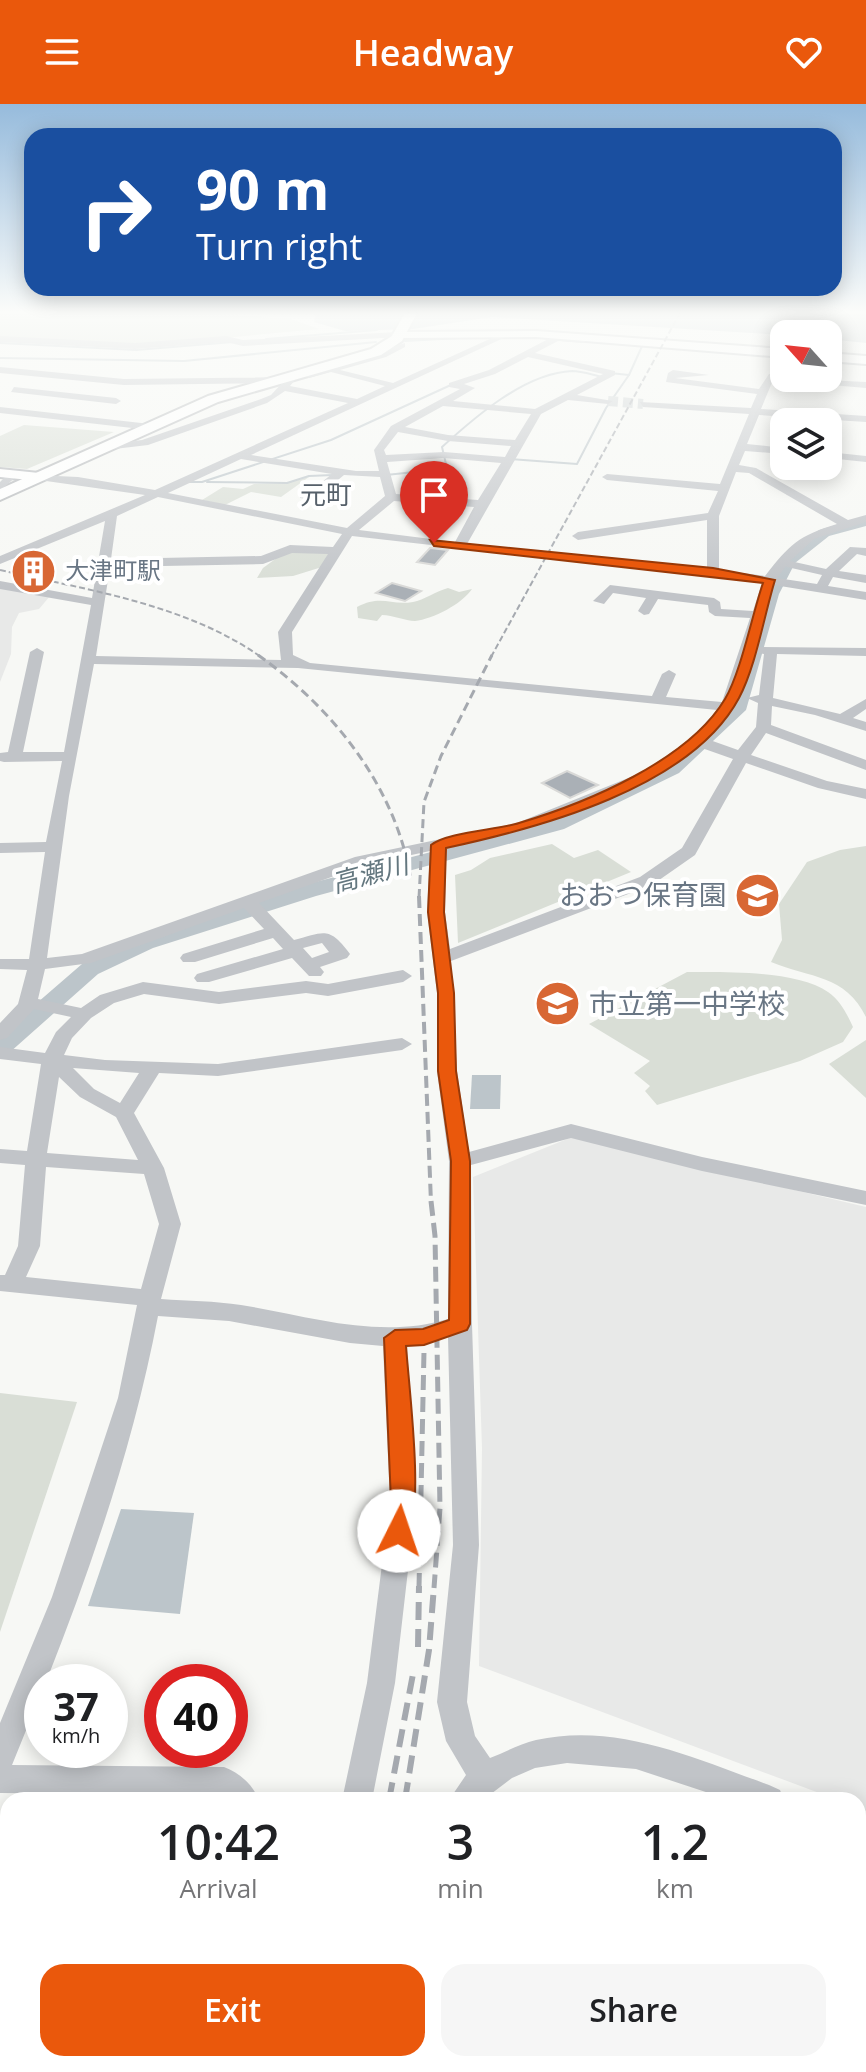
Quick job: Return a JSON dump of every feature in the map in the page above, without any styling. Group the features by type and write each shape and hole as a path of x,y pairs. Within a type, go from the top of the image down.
{"highway":[{"path":"0,495 200,405"}],"main road":[{"path":"7,473 39,477"}],"street":[{"path":"90,419 110,405"},
{"path":"106,447 144,443 253,405"},
{"path":"0,560 112,514 353,405"},
{"path":"391,497 379,450 395,428 439,405"},
{"path":"461,405 537,412"},
{"path":"460,545 516,443 537,412 552,405"},
{"path":"672,405 866,419"},
{"path":"670,421 678,405"},
{"path":"713,571 713,516 757,405"},
{"path":"0,410 150,427"},
{"path":"395,428 448,438 516,443"},
{"path":"740,447 770,450"},
{"path":"381,459 444,455 508,460"},
{"path":"239,456 356,474 355,480 387,479"},
{"path":"842,456 866,459"},
{"path":"732,468 752,470 866,531"},
{"path":"339,501 307,496 341,472"},
{"path":"0,488 7,473"},
{"path":"39,477 99,481 263,518 349,532 713,571 865,595"},
{"path":"607,477 724,487 769,480"},
{"path":"296,664 286,657 285,632 349,532 391,497 481,504"},
{"path":"0,1034 28,1002 37,965 54,847 112,514"},
{"path":"578,536 713,516"},
{"path":"0,964 37,965 85,959 361,861 522,827 648,775 697,741 731,702 769,580 801,543 866,518"},
{"path":"103,563 263,560 290,549 336,551"},
{"path":"821,588 829,573 854,550 866,552"},
{"path":"842,562 866,566"},
{"path":"791,564 866,579"},
{"path":"0,585 95,602"},
{"path":"599,601 610,589 714,602 715,612 756,615"},
{"path":"644,611 654,595"},
{"path":"746,650 866,652"},
{"path":"443,958 646,881 689,851 742,756 763,727 766,713 763,699 771,651"},
{"path":"819,651 866,667"},
{"path":"37,652 4,761 70,756"},
{"path":"88,660 296,664 658,699 731,702 763,699 866,727"},
{"path":"658,699 669,674"},
{"path":"842,719 866,703"},
{"path":"763,727 866,765"},
{"path":"697,741 823,785 866,794"},
{"path":"823,785 866,774"},
{"path":"438,845 436,912 443,958 447,1071 460,1161 460,1324 466,1545 452,1702 461,1741 485,1777"},
{"path":"0,848 54,847"},
{"path":"203,978 303,958 247,901"},
{"path":"189,958 278,931"},
{"path":"403,976 328,990 306,987 219,998 143,988 107,999 84,1014 63,1036 52,1059 36,1159 29,1246 6,1284 241,1314 317,1331 395,1338 424,1337 460,1324"},
{"path":"28,1002 84,1014"},
{"path":"0,1053 218,1070 402,1044"},
{"path":"0,1759 66,1597 130,1398 149,1303 170,1224 153,1168 124,1113 87,1093 52,1059"},
{"path":"124,1113 153,1067"},
{"path":"460,1161 571,1131 702,1164 866,1198"},
{"path":"0,1156 153,1168"},
{"path":"359,1792 381,1683 403,1501 395,1338"},
{"path":"471,1792 485,1777 514,1761 558,1749 596,1749 653,1760 746,1792"},
{"path":"0,1779 37,1776 224,1781 236,1792"}],"shaded area":[{"path":"24,425 114,432 27,469 0,467 0,436"},
{"path":"309,477 281,497 251,492 225,505 202,500 223,487 243,489 254,484 287,483"},
{"path":"289,549 330,551 322,567 293,576 257,578 263,568"},
{"path":"0,587 50,596 39,609 19,613 12,627 11,654 0,682"},
{"path":"448,588 459,592 472,589 454,605 422,620 382,615 377,621 358,618 357,607 366,603 413,602"},
{"path":"552,844 574,858 598,850 631,872 458,943 455,875 471,870 490,858"},
{"path":"866,846 866,1017 858,1003 837,985 771,962 782,940 779,904 807,862 840,850"},
{"path":"687,972 780,976 815,985 836,999 853,1027 843,1042 800,1061 657,1105 645,1091 650,1086 634,1073 650,1061 589,1024"},
{"path":"866,1040 866,1098 829,1064"},
{"path":"472,1075 501,1075 500,1109 470,1109"},
{"path":"572,1137 866,1207 866,1792 817,1792 479,1666 482,1448 473,1177"},
{"path":"0,1393 77,1402 0,1632"},
{"path":"121,1509 194,1513 180,1614 88,1606"}],"building":[{"path":"430,548 448,550 435,565 417,562"},
{"path":"392,583 421,591 405,601 376,593"},
{"path":"567,771 598,785 570,798 542,783"}],"waterway":[{"path":"189,482 202,482 331,440 408,405"},
{"path":"386,475 433,470 446,464 442,447 493,405"},
{"path":"510,459 577,464 608,405"},
{"path":"207,482 287,483 309,476 333,475"},
{"name":"高瀬川","path":"0,1048 90,969 145,943 308,891 557,825 672,769 737,710 771,594 788,560 824,533 866,521"}],"railway":[{"path":"491,657 630,405"},
{"path":"0,570 101,592 168,611 232,639 259,656"},
{"path":"419,897 424,802 441,756 492,655"},
{"path":"259,656 311,699 357,752 391,813 411,880"},
{"path":"419,897 431,1203"},
{"path":"431,1201 435,1236 440,1508 434,1588"},
{"path":"419,1588 424,1351"},
{"path":"418,1647 419,1586"},
{"path":"406,1792 429,1650 434,1586"},
{"path":"391,1792 413,1674"}],"place":[{"name":"大津町駅","path":"34,571"},
{"name":"おおつ保育園","path":"758,895"},
{"name":"市立第一中学校","path":"558,1004"}],"district":[{"name":"元町","path":"326,495"}],"route":[{"path":"399,1531 403,1501 395,1338 424,1337 460,1324 460,1161 447,1071 446,993 436,912 438,845 522,827 648,775 676,759 716,724 734,696 748,641 769,580 713,571 434,543"}]}
